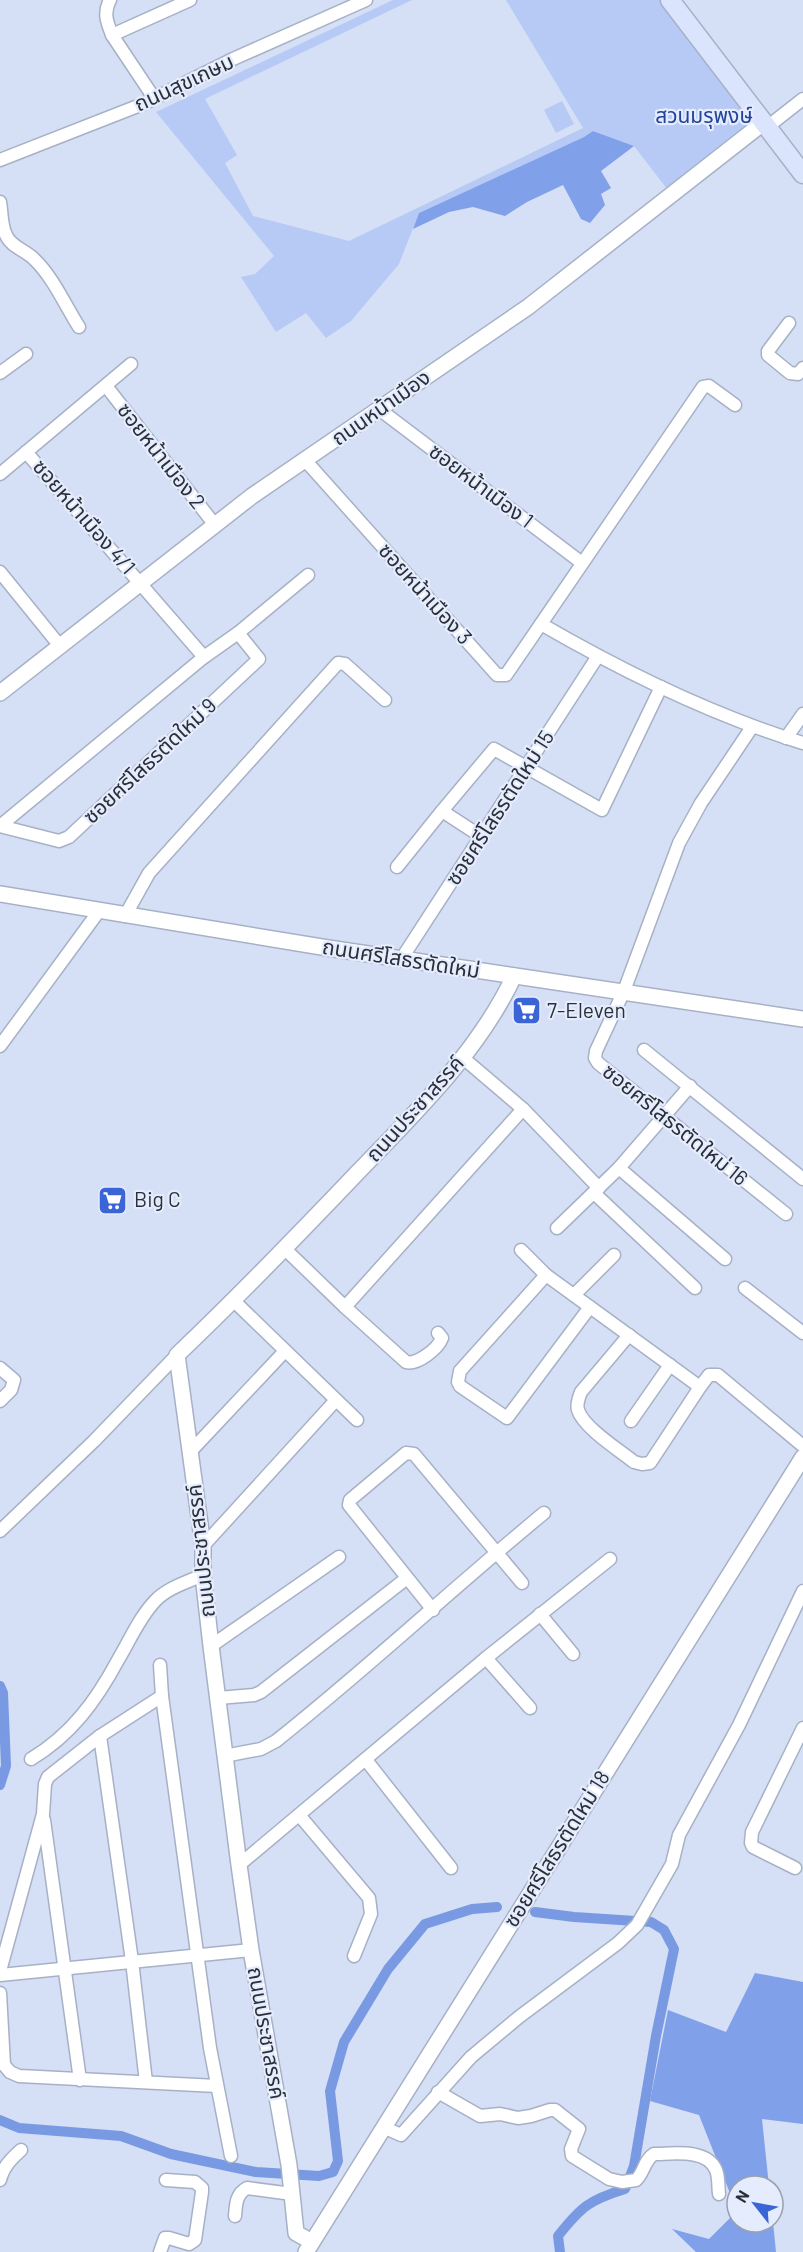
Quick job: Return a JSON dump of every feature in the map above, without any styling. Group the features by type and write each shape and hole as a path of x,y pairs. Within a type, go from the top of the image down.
{"main road":[{"path":"670,0 803,174"}],"street":[{"path":"110,0 105,18 112,35 154,98"},
{"path":"112,35 190,0"},
{"name":"ถนนสุขเกษม","path":"0,160 154,98 233,59 366,0"},
{"path":"765,125 803,99"},
{"name":"ถนนหน้าเมือง","path":"0,693 215,525 540,298 765,125"},
{"path":"0,202 2,226 6,237 16,248 33,257 79,327"},
{"path":"789,322 768,351 768,355 790,373 798,374 803,368"},
{"path":"0,373 26,354"},
{"path":"0,474 131,364"},
{"name":"ซอยหน้าเมือง 2","path":"106,386 215,525"},
{"name":"ซอยหน้าเมือง 3","path":"305,460 497,675 506,675 703,387 709,386 735,405"},
{"name":"ซอยหน้าเมือง 1","path":"380,409 582,563"},
{"name":"ซอยหน้าเมือง 4/1","path":"26,452 204,657"},
{"path":"0,572 60,646"},
{"name":"ซอยศรีโสธรตัดใหม่ 9","path":"0,826 204,657 238,633 308,575"},
{"path":"541,624 598,656 661,687 752,727 803,743"},
{"name":"ซอยศรีโสธรตัดใหม่ 9","path":"0,826 59,841 69,837 259,659 238,633"},
{"name":"ซอยศรีโสธรตัดใหม่ 15","path":"402,958 598,656"},
{"path":"125,916 149,873 338,663 345,664 385,700"},
{"path":"396,867 494,748 602,810 661,687"},
{"path":"786,738 803,714"},
{"path":"624,991 679,843 701,803 752,727"},
{"path":"442,811 482,837"},
{"name":"ถนนศรีโสธรตัดใหม่","path":"0,894 125,916 803,1019"},
{"path":"0,1046 99,911"},
{"name":"ถนนประชาสรรค์","path":"309,2247 296,2233 289,2165 251,1950 211,1646 203,1575 203,1546 177,1355 285,1249 416,1111 494,1015 514,976"},
{"name":"ซอยศรีโสธรตัดใหม่ 16","path":"624,991 596,1051 598,1063 786,1214"},
{"path":"644,1050 803,1179"},
{"path":"462,1057 523,1109 597,1190 695,1288"},
{"path":"557,1228 619,1168 690,1086"},
{"path":"345,1307 523,1109"},
{"path":"619,1168 725,1259"},
{"path":"285,1249 406,1362 415,1362 439,1345 442,1338 438,1333"},
{"path":"521,1250 546,1275 700,1387"},
{"path":"574,1295 614,1255"},
{"path":"546,1275 460,1371 458,1382 460,1386 507,1418 590,1307"},
{"path":"744,1288 803,1333"},
{"path":"234,1301 357,1420"},
{"path":"629,1335 581,1392 577,1402 578,1411 585,1422 634,1462 650,1463 710,1375 718,1375 803,1446"},
{"path":"190,1452 285,1351"},
{"path":"0,1531 94,1441 177,1355"},
{"path":"631,1421 670,1365"},
{"path":"0,1368 14,1380 11,1390 0,1401"},
{"path":"203,1546 336,1400"},
{"path":"433,1610 349,1504 350,1500 406,1454 414,1454 522,1584"},
{"name":"ซอยศรีโสธรตัดใหม่ 18","path":"309,2247 803,1457"},
{"path":"225,1756 261,1749 276,1741 433,1610 544,1513"},
{"path":"211,1646 339,1557"},
{"path":"239,1865 486,1658 610,1559"},
{"path":"31,1759 52,1747 87,1711 102,1689 136,1627 156,1600 169,1591 203,1575"},
{"path":"218,1698 254,1695 261,1692 407,1578"},
{"path":"383,2127 401,2135 455,2072 493,2038 618,1943 637,1925 672,1864 679,1835 739,1725 803,1591"},
{"path":"540,1614 573,1654"},
{"path":"486,1658 530,1708"},
{"path":"160,1665 162,1696 197,1955 217,2086 231,2156"},
{"path":"162,1696 100,1736 48,1777 45,1784 43,1814 0,1973 251,1950"},
{"path":"795,1868 753,1847 751,1839 752,1832 803,1728"},
{"path":"100,1736 132,1961 146,2082"},
{"path":"366,1760 452,1869"},
{"path":"43,1814 80,2080"},
{"path":"300,1816 369,1898 371,1914 354,1956"},
{"path":"0,1993 4,2065 10,2072 19,2076 217,2086"},
{"path":"438,2092 480,2116 500,2114 518,2118 555,2110 579,2129 571,2149 572,2156 609,2180 626,2182 638,2179 646,2162 654,2154 690,2154 706,2159 715,2168 719,2194"},
{"path":"0,2181 2,2172 10,2159 21,2150"},
{"path":"160,2252 165,2238 192,2243 195,2240 202,2192 202,2188 195,2182 166,2180"},
{"path":"235,2216 237,2199 241,2191 247,2188 292,2191"}],"green space":[{"name":"สวนมรุพงษ์","path":"393,0 412,0 205,99 237,155 225,163 253,216 349,241 583,128 506,0 674,0 758,123 671,194 634,146 593,131 419,213 399,264 351,321 326,338 306,313 276,332 241,277 255,274 274,256 156,112"},
{"path":"562,101 574,124 556,133 544,110"}],"shaded area":[{"path":"593,131 634,146 601,171 611,188 601,194 605,205 590,223 581,219 563,185 527,202 505,216 473,207 449,212 413,229 419,213"},
{"path":"755,1973 803,1982 803,2124 762,2119 768,2174 725,2174 725,2181 699,2115 650,2101 668,2010 726,2032"},
{"path":"725,2223 725,2234 774,2234 776,2252 696,2252 672,2229 709,2239"}],"waterway":[{"path":"0,1686 3,1693 6,1766 0,1785"},
{"path":"0,2120 19,2128 121,2136 171,2154 256,2172 319,2176 333,2172 338,2161 330,2091 344,2042 388,1969 425,1924 472,1909 497,1907"},
{"path":"535,1912 651,1922 664,1930 674,1949 656,2036 634,2166 625,2189 594,2201 580,2211 566,2226 558,2236 560,2252"}],"place":[{"name":"7-Eleven","path":"526,1011"},
{"name":"Big C","path":"113,1200"}]}
